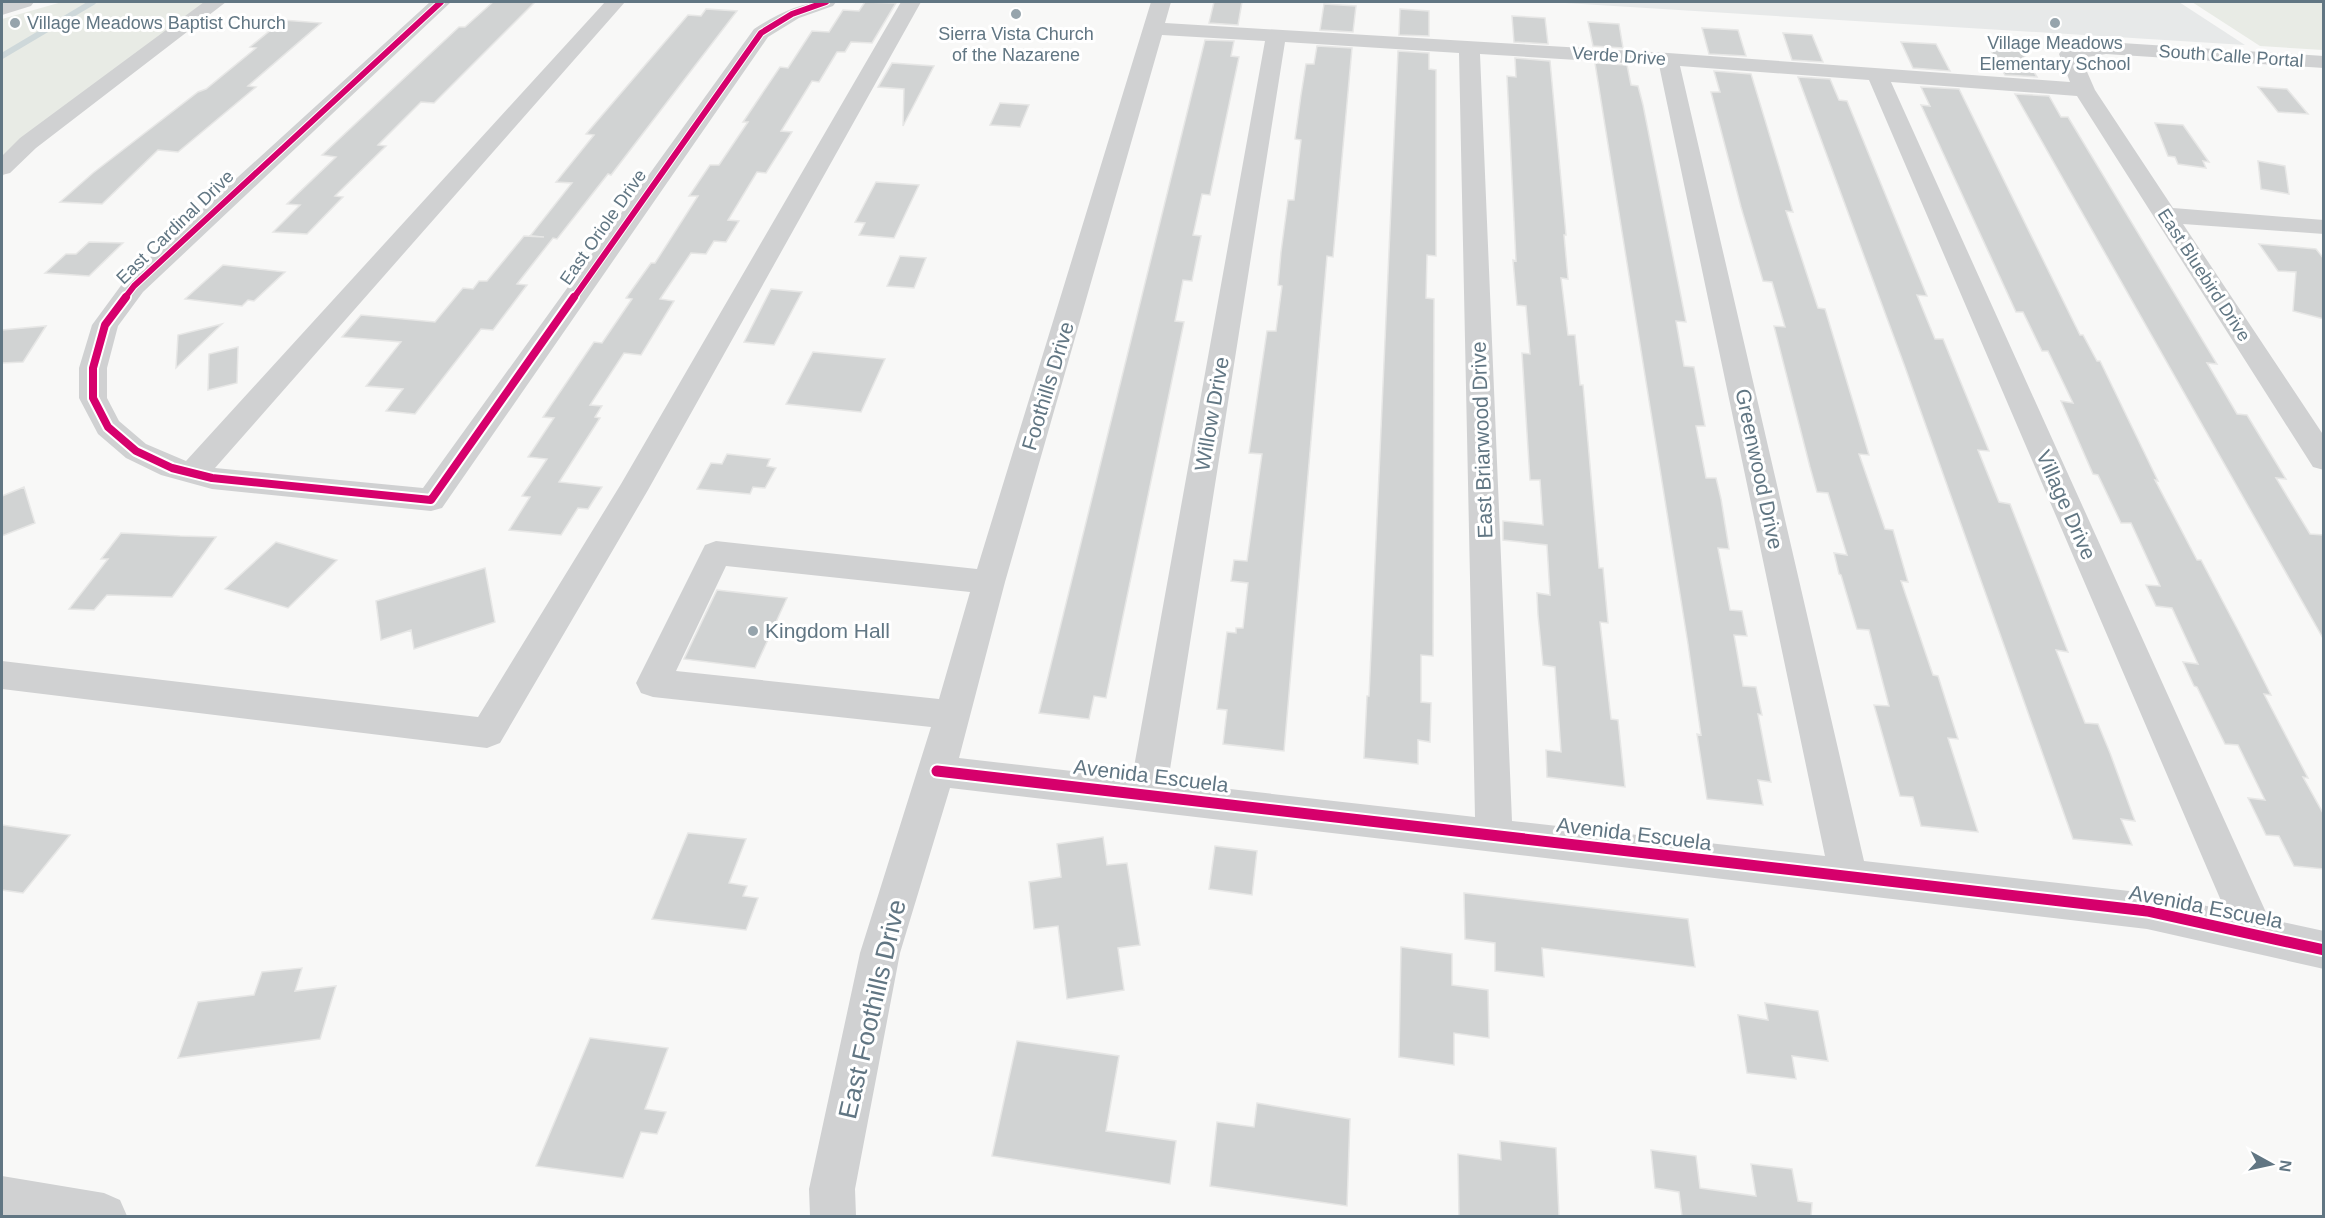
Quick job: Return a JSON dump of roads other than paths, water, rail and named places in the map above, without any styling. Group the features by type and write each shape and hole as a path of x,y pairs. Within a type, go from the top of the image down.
{"street":[{"path":"2,9 24,2"},
{"path":"2,168 28,143 216,2"},
{"name":"East Cardinal Drive","path":"431,500 212,478 172,468 136,451 108,427 93,398 93,368 105,325 142,278 441,2"},
{"path":"194,473 615,2"},
{"name":"East Oriole Drive","path":"431,500 761,33 792,14 826,2"},
{"path":"2,675 487,733 639,479 911,2"},
{"name":"Foothills Drive","path":"937,771 989,582 1161,2"},
{"name":"Verde Drive","path":"1153,28 1668,59 2085,90"},
{"name":"Willow Drive","path":"1148,794 1276,35"},
{"name":"East Briarwood Drive","path":"1469,46 1494,835"},
{"name":"South Calle Portal","path":"2085,90 2069,54 2106,48 2324,62"},
{"name":"Greenwood Drive","path":"1668,59 1849,878"},
{"name":"Village Drive","path":"1877,74 2256,935"},
{"name":"East Bluebird Drive","path":"2085,90 2324,460"},
{"path":"2165,215 2324,227"},
{"path":"952,715 653,683 717,553 989,582"},
{"name":"Avenida Escuela","path":"937,771 2147,911 2324,950"},
{"name":"East Foothills Drive","path":"833,1216 832,1189 880,953 937,771"},
{"path":"2,1199 104,1216"}],"waterway":[{"path":"2,56 93,2"}],"place":[{"name":"Sierra Vista Church of the Nazarene","path":"1016,14"},
{"name":"Village Meadows Baptist Church","path":"15,23"},
{"name":"Village Meadows Elementary School","path":"2055,23"},
{"name":"Kingdom Hall","path":"753,631"}]}
